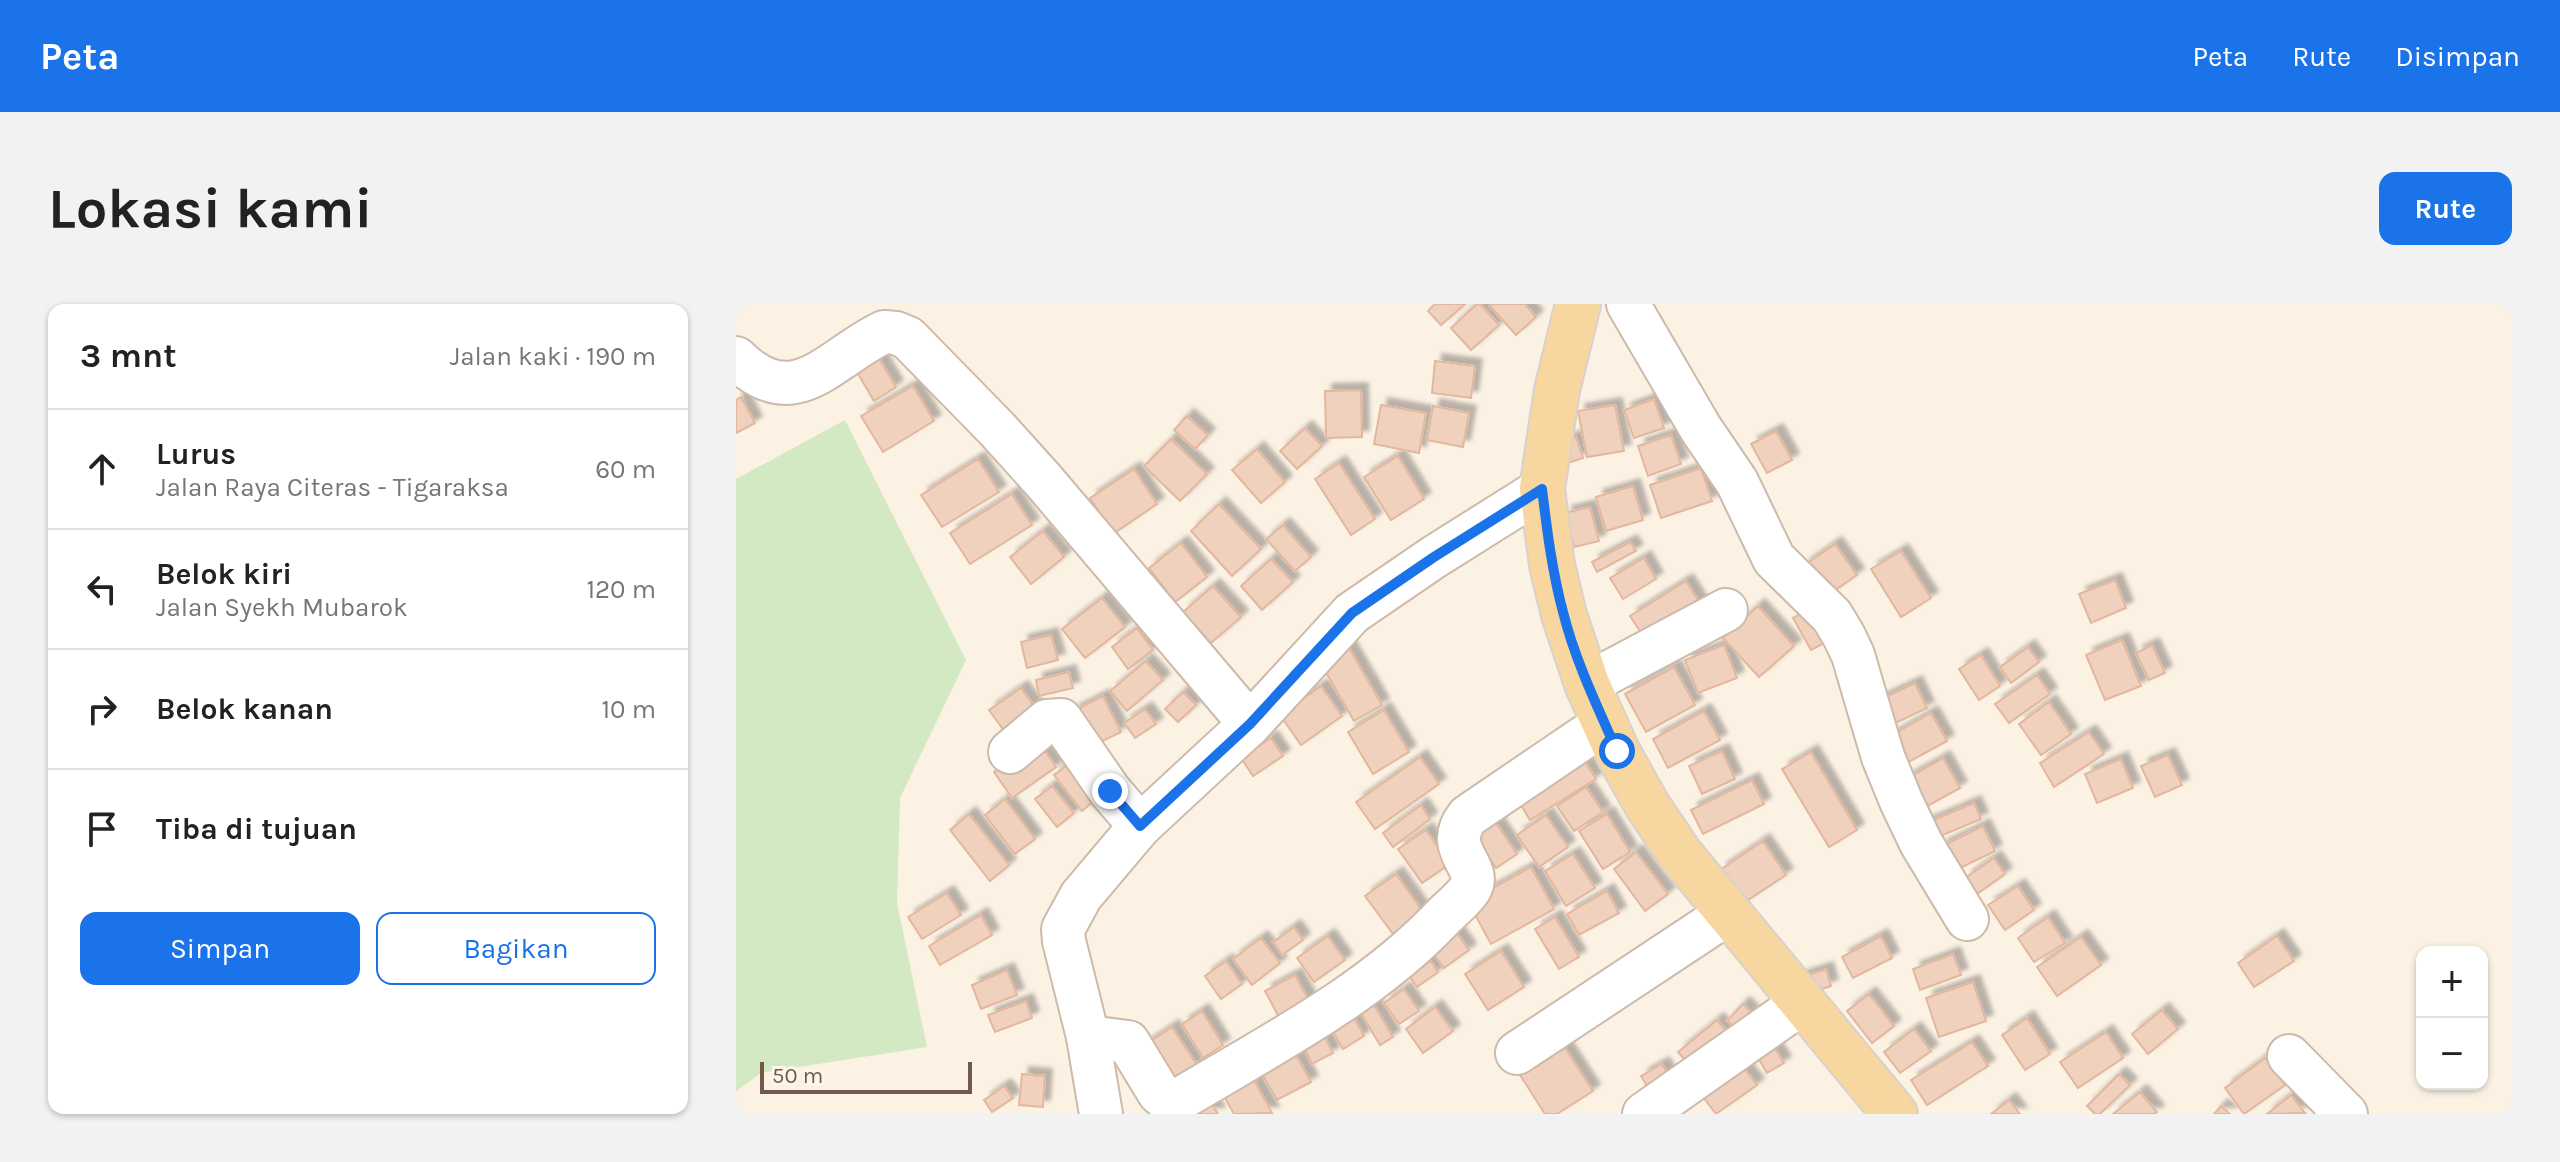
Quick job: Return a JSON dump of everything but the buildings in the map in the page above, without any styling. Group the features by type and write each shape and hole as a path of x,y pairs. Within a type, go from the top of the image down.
{"main road":[{"path":"1578,304 1557,390 1542,489 1552,565 1564,615 1587,684 1617,751 1647,805 1680,854 1895,1114"}],"street":[{"path":"1628,304 1701,429 1737,482 1774,559 1832,616 1844,636 1857,667 1883,757 1901,801 1921,843 1967,919"},
{"path":"736,358 768,381 784,384 810,379 884,332 908,338 1043,480 1250,724"},
{"path":"1101,1114 1088,1037 1063,929 1081,896 1140,826 1250,724 1352,613 1542,489"},
{"path":"1587,684 1726,610"},
{"path":"1010,752 1047,721 1061,720 1110,791 1140,826"},
{"path":"1088,1037 1128,1042 1159,1093 1172,1104 1344,999 1426,935 1471,888 1473,875 1459,843 1458,828 1468,816 1605,723"},
{"path":"1517,1053 1727,914"},
{"path":"1644,1114 1802,1003"},
{"path":"2289,1056 2346,1114"}],"green space":[{"path":"845,420 966,660 900,798 897,903 927,1047 761,1073 736,1091 736,479"}],"route":[{"path":"1110,791 1140,826 1250,724 1352,613 1542,489 1552,565 1564,615 1587,684 1617,751"}]}
